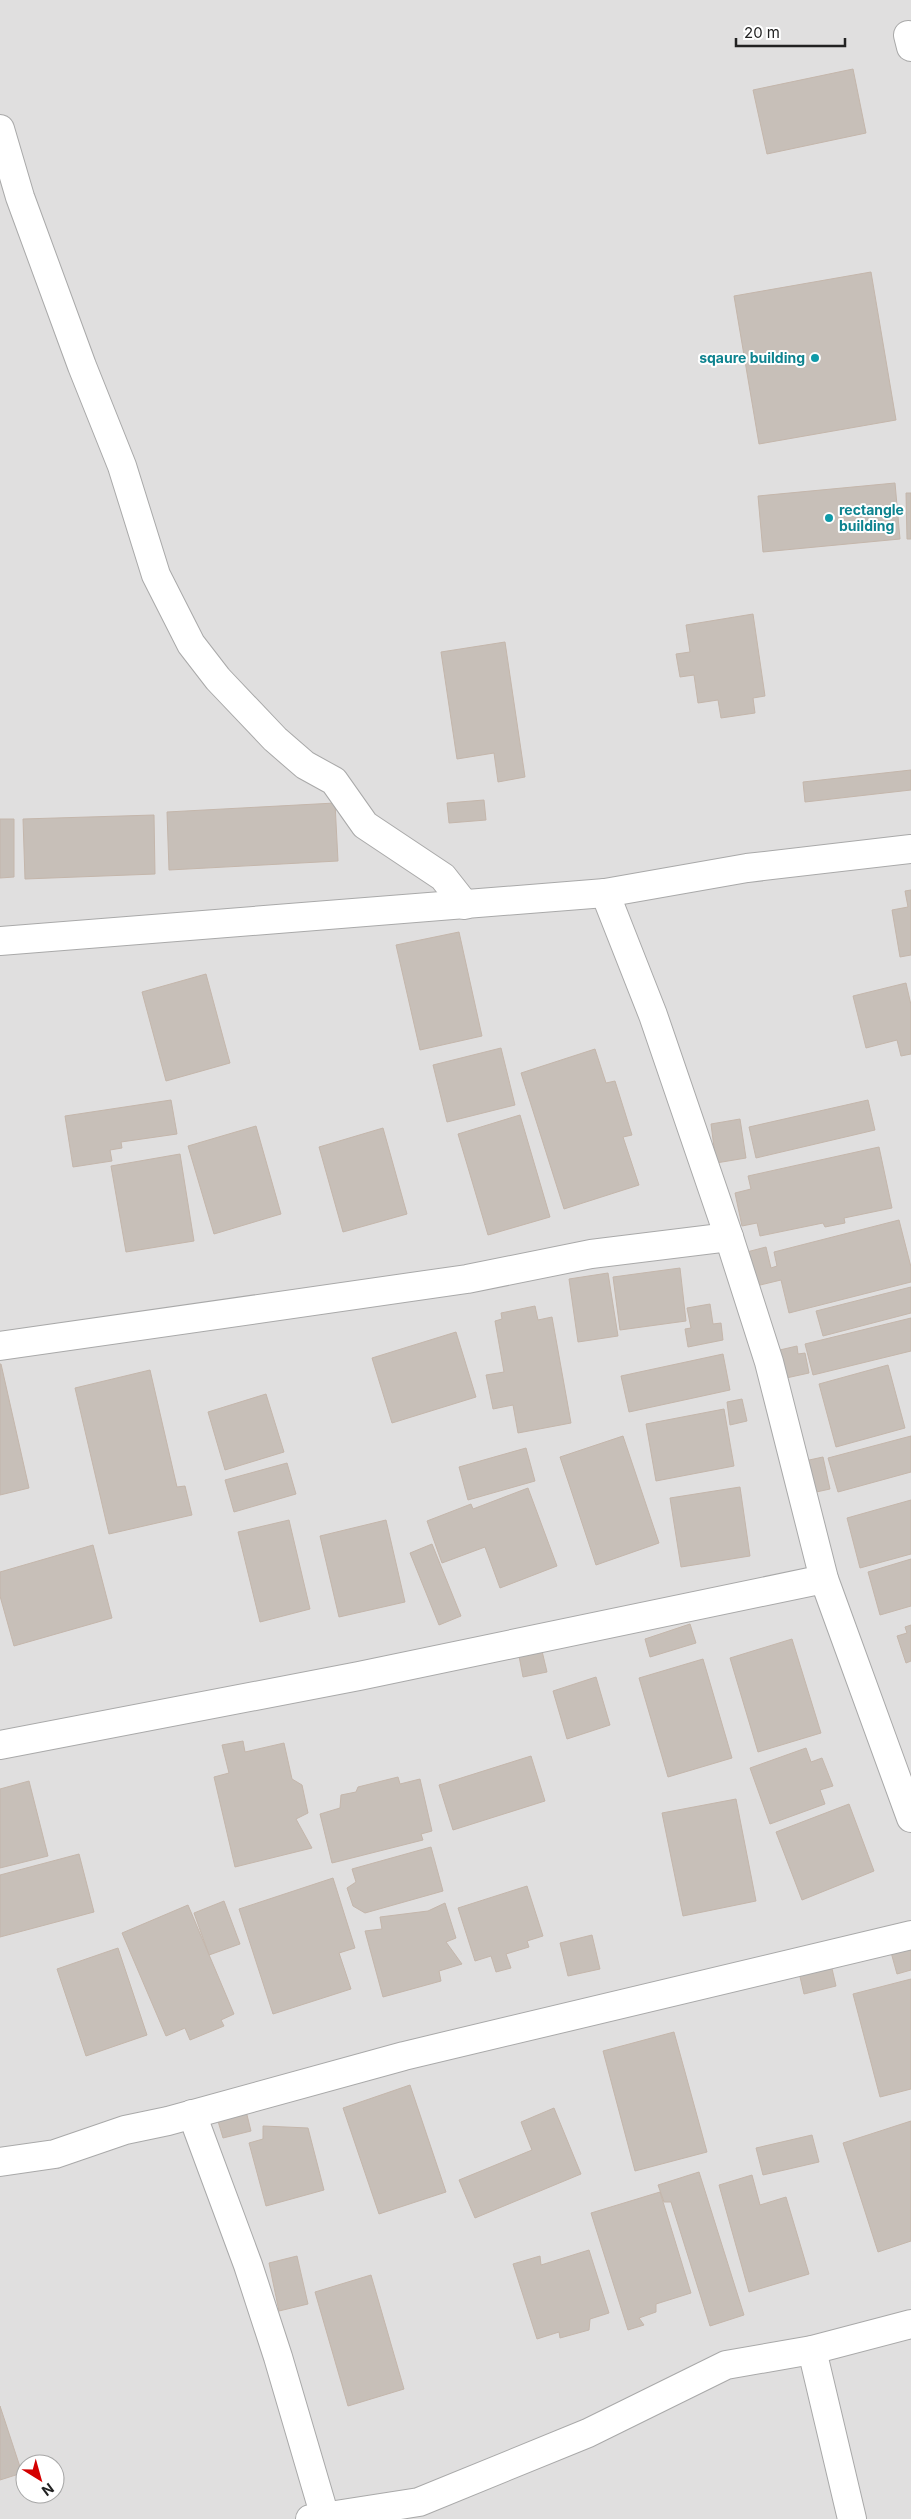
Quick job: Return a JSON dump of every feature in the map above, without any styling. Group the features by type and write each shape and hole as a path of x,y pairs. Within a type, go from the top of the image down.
{"street":[{"path":"0,129 24,206 82,366 122,466 156,575 191,644 218,679 275,739 305,765 334,780 365,826 443,877 465,905"},
{"path":"0,940 605,893 747,868 911,849"},
{"path":"605,893 653,1015 729,1237 769,1362 824,1579 911,1818"},
{"path":"0,1346 421,1286 591,1254 729,1237"},
{"path":"0,1745 359,1676 824,1579"},
{"path":"0,2162 55,2154 124,2130 192,2114 404,2056 911,1934"},
{"path":"192,2114 248,2265 317,2518 421,2511 588,2433 726,2365 812,2350 911,2324"},
{"path":"812,2350 852,2519"}],"shaded area":[{"path":"0,0 911,0 911,2519 0,2519"}],"building":[{"path":"853,69 866,133 767,154 753,90"},
{"name":"sqaure building","path":"871,272 896,420 759,444 734,296"},
{"name":"rectangle building","path":"895,483 900,539 763,552 758,496"},
{"path":"906,493 911,493 911,539 907,539"},
{"path":"753,614 765,696 753,698 755,713 721,718 718,700 698,703 694,675 680,677 676,654 690,652 686,625"},
{"path":"505,642 525,777 498,782 494,753 457,759 441,652"},
{"path":"911,770 911,790 805,802 803,782"},
{"path":"484,800 486,820 449,823 447,803"},
{"path":"335,803 338,861 169,870 167,812"},
{"path":"154,815 155,874 25,879 23,819"},
{"path":"0,819 14,819 14,877 0,878"},
{"path":"911,890 911,955 900,957 892,910 908,907 905,891"},
{"path":"459,932 482,1036 420,1050 396,945"},
{"path":"206,974 230,1063 166,1081 142,992"},
{"path":"906,983 911,1005 911,1054 901,1056 897,1040 866,1048 853,996"},
{"path":"501,1048 515,1105 447,1122 433,1065"},
{"path":"595,1049 606,1083 615,1081 632,1135 623,1137 639,1185 564,1209 521,1073"},
{"path":"171,1100 177,1134 121,1142 122,1148 110,1150 112,1161 73,1167 65,1116"},
{"path":"868,1100 875,1130 756,1158 749,1127"},
{"path":"520,1115 550,1217 488,1235 458,1134"},
{"path":"740,1119 746,1158 716,1163 711,1124"},
{"path":"256,1126 281,1214 214,1234 188,1146"},
{"path":"383,1128 407,1214 343,1232 319,1147"},
{"path":"879,1147 892,1208 844,1218 845,1223 825,1227 823,1223 760,1236 757,1223 742,1226 735,1193 751,1189 748,1176"},
{"path":"180,1154 194,1241 126,1252 111,1166"},
{"path":"899,1220 911,1267 911,1282 789,1313 781,1280 752,1287 743,1253 766,1247 771,1268 777,1266 774,1252"},
{"path":"680,1268 686,1321 620,1330 613,1277"},
{"path":"608,1273 618,1336 578,1342 569,1279"},
{"path":"911,1287 911,1313 823,1336 816,1311"},
{"path":"710,1304 713,1324 721,1323 723,1340 688,1347 685,1329 691,1328 687,1308"},
{"path":"535,1306 538,1320 552,1317 571,1423 518,1433 513,1405 493,1409 486,1375 504,1372 495,1321 502,1319 501,1313"},
{"path":"911,1318 911,1351 813,1375 805,1344"},
{"path":"456,1332 476,1397 392,1423 372,1358"},
{"path":"797,1346 798,1354 805,1353 809,1373 777,1380 771,1352"},
{"path":"723,1354 730,1390 629,1412 621,1376"},
{"path":"0,1364 29,1488 0,1495"},
{"path":"888,1365 905,1428 836,1447 819,1384"},
{"path":"150,1370 177,1487 185,1486 192,1515 109,1534 75,1388"},
{"path":"266,1394 284,1452 225,1470 208,1412"},
{"path":"742,1399 747,1421 730,1425 727,1402"},
{"path":"724,1409 734,1466 656,1481 646,1424"},
{"path":"623,1436 659,1543 596,1565 560,1457"},
{"path":"911,1436 911,1472 838,1492 828,1458"},
{"path":"526,1448 535,1481 468,1500 459,1467"},
{"path":"823,1457 830,1489 807,1494 800,1462"},
{"path":"287,1463 296,1494 234,1512 225,1480"},
{"path":"740,1487 750,1556 681,1567 670,1498"},
{"path":"528,1488 557,1566 500,1588 485,1547 442,1563 427,1521 471,1504 473,1509"},
{"path":"911,1500 911,1554 860,1568 847,1518"},
{"path":"289,1520 310,1609 260,1622 238,1532"},
{"path":"386,1520 405,1602 339,1617 320,1536"},
{"path":"432,1544 461,1616 439,1625 410,1553"},
{"path":"93,1545 112,1618 14,1646 0,1596 0,1572"},
{"path":"911,1559 911,1606 880,1615 868,1572"},
{"path":"690,1624 696,1643 650,1657 645,1639"},
{"path":"911,1625 911,1661 906,1663 897,1636 907,1633 905,1627"},
{"path":"792,1639 821,1733 758,1752 730,1658"},
{"path":"542,1651 547,1672 523,1677 519,1656"},
{"path":"703,1659 732,1758 668,1777 639,1678"},
{"path":"596,1677 610,1725 567,1739 553,1691"},
{"path":"243,1741 245,1752 284,1743 292,1779 302,1785 308,1813 296,1819 312,1848 235,1867 214,1777 229,1773 222,1745"},
{"path":"806,1748 811,1762 822,1758 833,1786 820,1790 825,1804 770,1824 750,1768"},
{"path":"531,1756 545,1801 453,1830 439,1785"},
{"path":"398,1777 400,1784 420,1779 432,1831 421,1834 423,1840 332,1863 320,1814 340,1808 341,1795 356,1792 358,1787"},
{"path":"29,1781 48,1856 0,1868 0,1789"},
{"path":"736,1799 756,1901 683,1916 662,1813"},
{"path":"849,1804 874,1871 802,1900 776,1832"},
{"path":"431,1847 443,1891 365,1913 353,1906 347,1888 356,1882 352,1869"},
{"path":"79,1854 94,1912 0,1937 0,1875"},
{"path":"333,1878 355,1948 339,1953 351,1989 273,2014 239,1909"},
{"path":"527,1886 543,1936 527,1941 529,1947 506,1954 511,1968 496,1972 491,1956 475,1961 458,1908"},
{"path":"224,1901 240,1944 209,1955 194,1913"},
{"path":"445,1903 456,1938 446,1942 462,1964 439,1971 441,1981 383,1997 365,1931 382,1929 380,1917 428,1911"},
{"path":"188,1905 234,2014 221,2020 224,2026 190,2040 185,2028 166,2036 122,1933"},
{"path":"592,1935 600,1969 568,1976 560,1943"},
{"path":"911,1939 911,1970 897,1974 889,1945"},
{"path":"118,1948 147,2035 86,2056 57,1969"},
{"path":"830,1960 836,1986 804,1994 798,1968"},
{"path":"911,1979 911,2089 880,2097 853,1994"},
{"path":"674,2032 707,2152 635,2171 603,2051"},
{"path":"410,2085 446,2192 379,2214 343,2108"},
{"path":"244,2103 251,2131 223,2138 215,2111"},
{"path":"554,2108 581,2174 475,2218 459,2180 532,2150 521,2122"},
{"path":"911,2121 911,2241 878,2252 843,2143"},
{"path":"263,2126 308,2128 324,2190 266,2206 249,2143 263,2139"},
{"path":"812,2135 819,2162 763,2175 756,2148"},
{"path":"699,2172 744,2315 710,2326 671,2202 664,2202 658,2185"},
{"path":"752,2175 760,2205 786,2197 809,2274 749,2292 719,2185"},
{"path":"660,2192 691,2293 656,2304 656,2312 639,2318 644,2325 628,2330 591,2213"},
{"path":"589,2250 609,2313 590,2319 589,2330 560,2338 559,2332 537,2339 513,2264 540,2256 541,2265"},
{"path":"297,2256 308,2304 279,2311 269,2263"},
{"path":"371,2275 404,2389 348,2406 315,2292"},
{"path":"0,2406 16,2454 15,2475 0,2480"}],"place":[{"name":"sqaure building","path":"815,358"},
{"name":"rectangle building","path":"829,518"}]}
